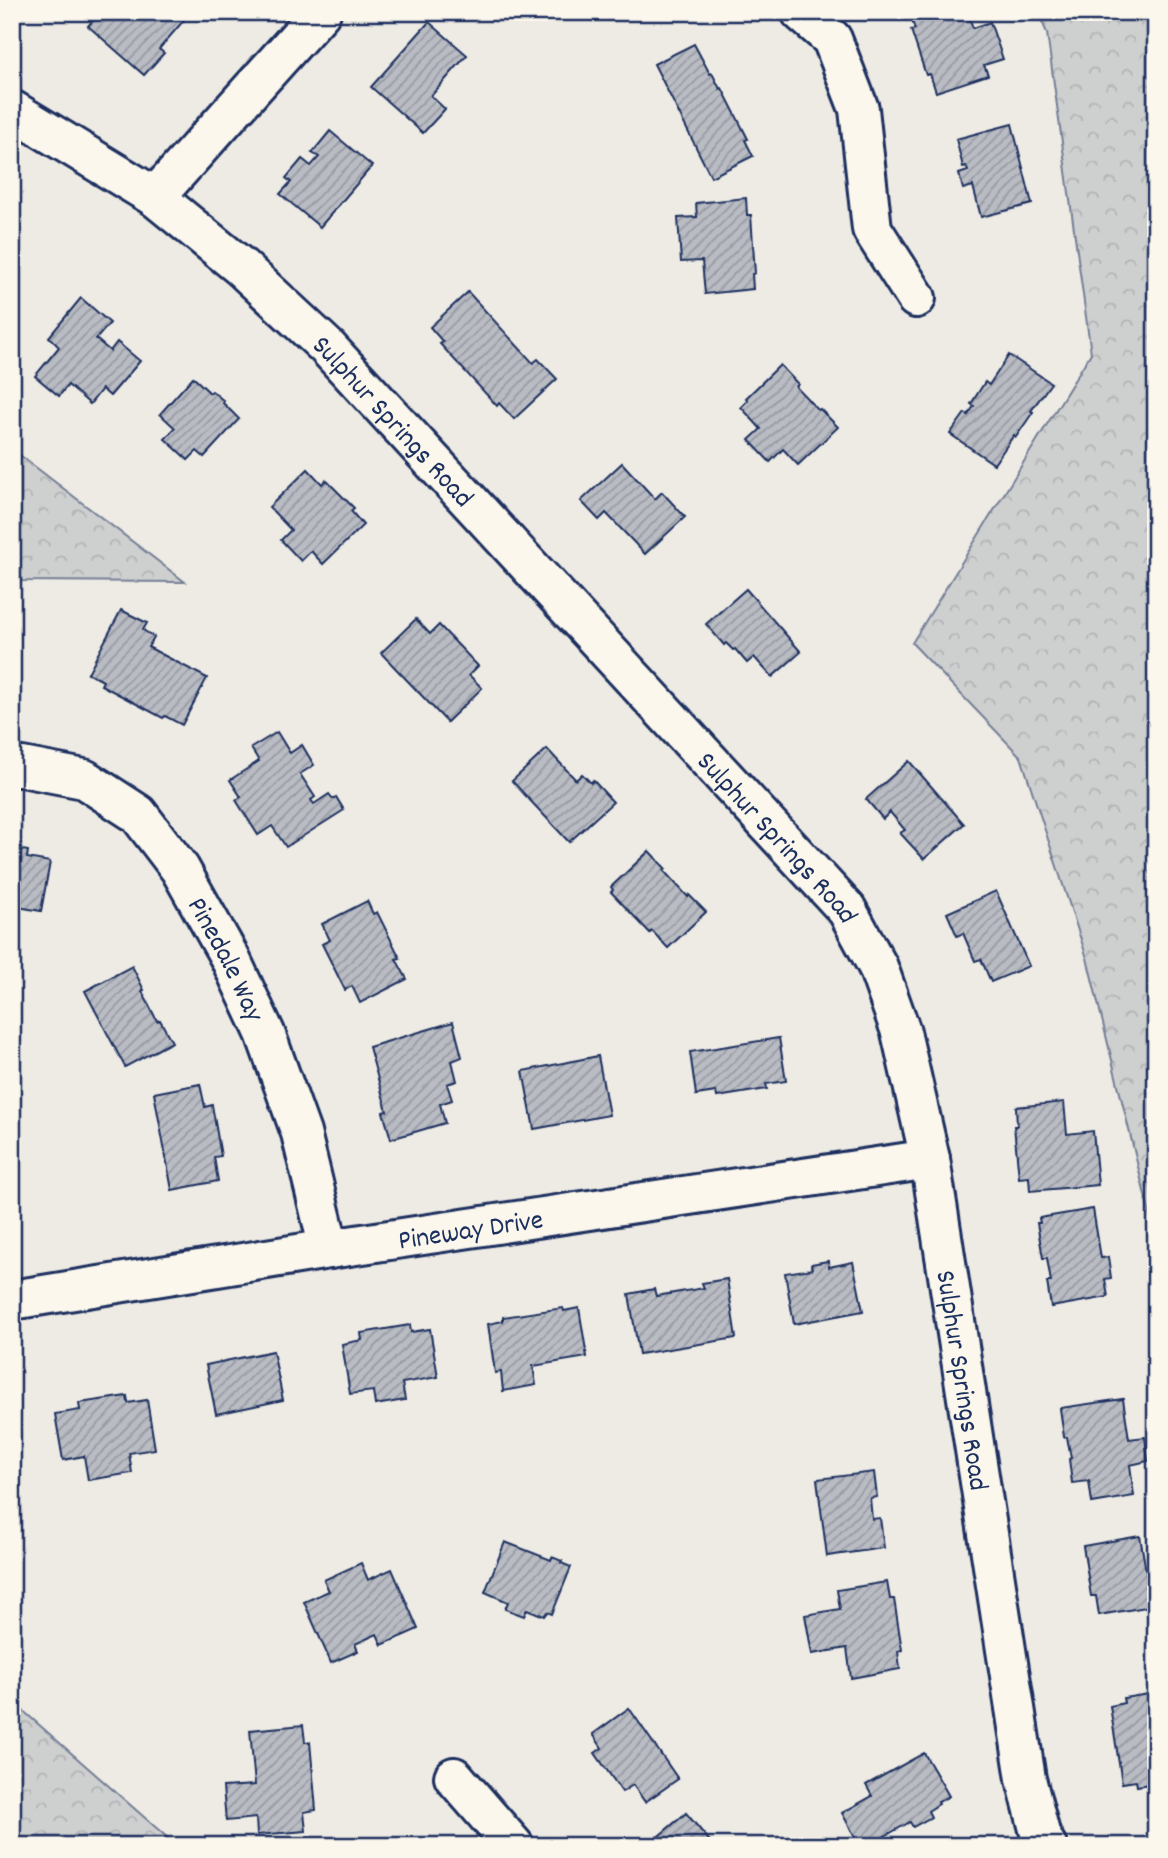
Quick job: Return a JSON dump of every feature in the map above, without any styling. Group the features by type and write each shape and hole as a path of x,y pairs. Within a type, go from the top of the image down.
{"street":[{"path":"155,197 321,12"},
{"path":"801,12 832,39 859,109 872,229 916,298"},
{"name":"Sulphur Springs Road","path":"12,110 155,197 241,267 327,347 848,910 878,967 901,1032 930,1159 1027,1779 1041,1837 1047,1846"},
{"name":"Pinedale Way","path":"12,767 84,779 138,814 180,869 230,958 265,1033 301,1133 329,1249"},
{"name":"Pineway Drive","path":"12,1300 329,1249 930,1159"},
{"path":"454,1777 514,1846"}],"green space":[{"path":"1038,12 1156,12 1156,1255 1153,1228 1087,958 1021,757 912,643 1091,353 1047,33"},
{"path":"12,449 185,582 12,581"},
{"path":"12,1701 177,1846 12,1846"}],"building":[{"path":"100,12 107,12 115,20 122,12 188,12 159,49 164,53 144,75 88,26"},
{"path":"978,12 969,17 973,28 990,22 1003,59 984,65 988,75 936,92 930,74 926,75 911,30 915,29 909,13"},
{"path":"429,22 467,55 431,96 445,109 423,133 371,87"},
{"path":"694,44 710,74 712,73 720,89 722,88 748,139 745,140 753,156 711,177 654,64"},
{"path":"1012,124 1032,204 981,217 973,186 963,189 959,174 968,171 966,166 963,167 956,139"},
{"path":"330,131 372,166 320,227 280,194 291,182 286,178 302,159 311,166 319,157 312,153"},
{"path":"746,198 747,215 751,215 755,273 752,274 753,289 705,294 702,261 681,262 678,218 697,217 696,203"},
{"path":"12,252 19,256 12,267"},
{"path":"468,292 533,363 538,359 557,379 514,419 499,403 497,406 440,344 443,342 430,327"},
{"path":"81,298 110,323 96,339 110,351 117,342 140,361 110,396 102,389 90,404 68,385 59,396 35,376 59,347 49,337"},
{"path":"1009,355 1051,383 1016,437 1014,435 994,464 950,434 965,413 968,415 974,406 971,404 985,382 989,385"},
{"path":"780,365 798,384 796,387 838,427 798,465 783,449 770,462 749,440 761,429 741,407 748,400 746,398"},
{"path":"193,377 210,393 212,391 224,401 239,419 204,457 197,451 188,460 165,439 175,428 160,414"},
{"path":"622,463 655,499 662,492 685,517 645,554 606,513 599,520 581,501"},
{"path":"308,469 322,484 326,480 354,508 351,511 363,525 323,564 311,551 301,561 281,540 291,530 269,507"},
{"path":"746,589 801,652 772,677 754,657 747,663 735,649 726,643 724,645 706,624"},
{"path":"121,610 147,623 143,630 154,637 148,647 207,678 182,725 165,716 163,718 101,685 103,681 88,673"},
{"path":"12,615 16,615 12,666"},
{"path":"416,619 430,634 439,625 478,666 469,675 482,688 447,722 381,653"},
{"path":"277,732 290,753 302,745 314,765 300,774 315,797 311,800 314,804 329,794 333,799 336,797 344,810 286,847 272,826 258,835 236,800 241,797 230,780 259,761 251,748"},
{"path":"547,749 576,780 582,774 591,783 593,780 613,802 569,842 512,781"},
{"path":"909,761 964,824 924,859 900,833 905,830 890,812 883,819 866,799"},
{"path":"12,848 28,851 27,858 50,862 41,911 12,906"},
{"path":"649,851 688,897 689,895 706,912 668,948 611,892 611,887"},
{"path":"996,891 1029,966 991,982 981,959 975,961 963,933 957,936 947,913"},
{"path":"367,901 373,914 377,912 400,958 396,959 407,979 360,1003 352,986 345,990 322,944 330,940 322,924"},
{"path":"132,966 157,1021 160,1020 172,1042 125,1067 85,991"},
{"path":"453,1022 462,1057 452,1061 457,1081 447,1084 452,1100 440,1104 445,1123 391,1139 383,1112 387,1111 369,1047"},
{"path":"779,1038 786,1081 766,1084 767,1089 717,1097 716,1092 696,1095 690,1052"},
{"path":"598,1056 609,1115 534,1129 523,1071"},
{"path":"200,1084 205,1107 212,1105 221,1156 214,1157 218,1181 172,1190 154,1093"},
{"path":"1064,1102 1067,1134 1093,1131 1098,1185 1030,1191 1029,1177 1019,1178 1014,1126 1017,1126 1016,1107"},
{"path":"1093,1209 1101,1258 1108,1257 1111,1278 1105,1279 1108,1297 1051,1307 1047,1282 1051,1282 1047,1258 1043,1258 1037,1223 1040,1223 1039,1218"},
{"path":"828,1261 829,1267 853,1262 863,1311 794,1324 785,1273 812,1269 811,1264"},
{"path":"727,1279 736,1338 639,1354 629,1294 654,1289 656,1296 704,1288 702,1283"},
{"path":"563,1308 564,1311 579,1308 587,1357 533,1366 536,1385 503,1391 501,1372 495,1373 488,1324 503,1321 503,1317"},
{"path":"410,1325 411,1332 430,1329 438,1377 402,1383 405,1400 375,1405 373,1391 350,1394 342,1344 362,1340 361,1333"},
{"path":"273,1351 283,1400 216,1414 206,1365"},
{"path":"127,1396 128,1403 147,1400 155,1449 129,1453 132,1473 88,1480 84,1456 63,1460 55,1414 80,1410 79,1403"},
{"path":"1123,1399 1129,1439 1145,1437 1148,1461 1130,1465 1134,1496 1092,1503 1089,1481 1072,1483 1071,1458 1067,1437 1064,1437 1060,1408"},
{"path":"874,1472 877,1497 870,1498 872,1519 880,1518 884,1548 827,1556 817,1479"},
{"path":"1140,1536 1152,1606 1099,1615 1096,1596 1091,1596 1083,1546"},
{"path":"505,1542 551,1560 552,1557 571,1567 552,1614 547,1612 544,1616 527,1609 524,1616 505,1609 508,1602 485,1592"},
{"path":"361,1563 368,1580 392,1569 418,1629 382,1645 377,1634 355,1644 358,1651 331,1663 304,1602 329,1591 324,1580"},
{"path":"887,1582 890,1599 894,1599 902,1650 898,1651 900,1669 851,1678 847,1648 812,1654 805,1615 840,1609 837,1590"},
{"path":"1156,1693 1156,1783 1137,1786 1136,1781 1122,1783 1110,1706 1124,1703 1123,1698"},
{"path":"629,1708 678,1779 645,1802 633,1785 622,1792 595,1753 602,1748 593,1734"},
{"path":"303,1725 305,1742 310,1742 316,1810 304,1812 306,1831 257,1835 256,1818 226,1821 223,1787 255,1785 250,1730"},
{"path":"924,1753 949,1796 928,1811 931,1817 913,1827 910,1822 867,1846 860,1846 842,1813 872,1796 866,1785"},
{"path":"686,1813 714,1846 647,1846"}]}
